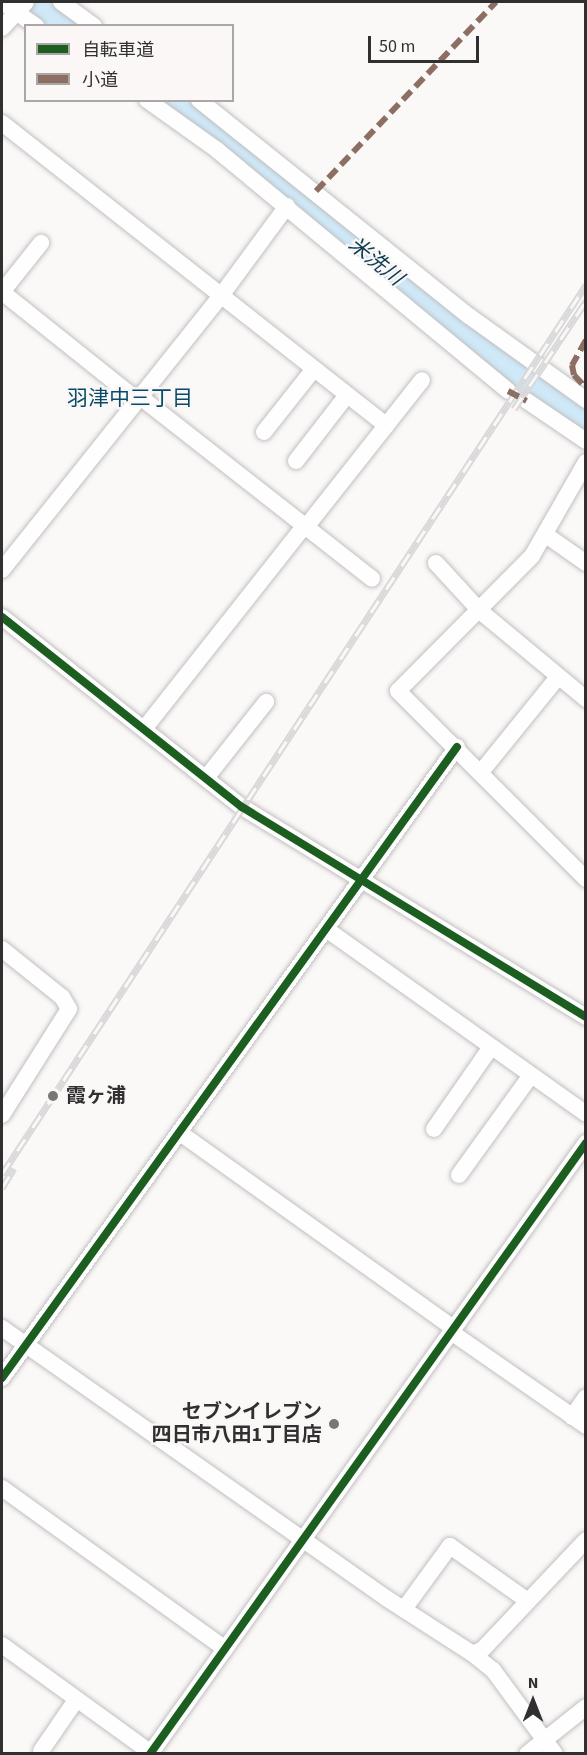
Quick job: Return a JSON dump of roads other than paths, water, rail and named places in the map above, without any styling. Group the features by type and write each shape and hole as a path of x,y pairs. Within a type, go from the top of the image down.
{"street":[{"path":"61,2 91,24"},
{"path":"2,28 16,5 34,24"},
{"path":"150,102 287,206 508,391"},
{"path":"202,102 469,316 585,400"},
{"path":"2,123 220,297 386,425"},
{"path":"2,570 220,297 287,206"},
{"path":"41,243 2,292 372,579"},
{"path":"264,432 314,369"},
{"path":"144,729 422,380"},
{"path":"296,461 348,395"},
{"path":"527,401 585,441"},
{"path":"583,870 399,691 524,565 546,535 585,462"},
{"path":"546,535 585,563"},
{"path":"436,563 480,611 585,699"},
{"path":"2,617 249,812 585,1017"},
{"path":"481,772 558,677"},
{"path":"206,778 266,702"},
{"path":"2,1378 457,747"},
{"path":"326,929 585,1114"},
{"path":"2,950 62,997 69,1009 2,1115"},
{"path":"434,1129 491,1047"},
{"path":"459,1175 531,1075"},
{"path":"180,1133 578,1421 585,1397"},
{"path":"2,1645 150,1753 585,1143"},
{"path":"2,1328 27,1343 404,1609 473,1654 493,1670 550,1747"},
{"path":"2,1488 225,1649"},
{"path":"473,1654 483,1649 585,1540"},
{"path":"404,1609 450,1546 528,1601"},
{"path":"41,1751 76,1700"},
{"path":"526,1754 550,1747 585,1707"}],"waterway":[{"name":"米洗川","path":"28,2 60,24"},
{"name":"米洗川","path":"170,102 241,154 544,396 586,420"}],"railway":[{"path":"2,1174 586,285"},
{"path":"514,409 586,301"},
{"path":"2,1188 14,1168"}],"place":[{"name":"霞ヶ浦","path":"53,1096"},
{"name":"セブンイレブン 四日市八田1丁目店","path":"334,1424"}],"district":[{"name":"羽津中三丁目","path":"130,398"}]}
